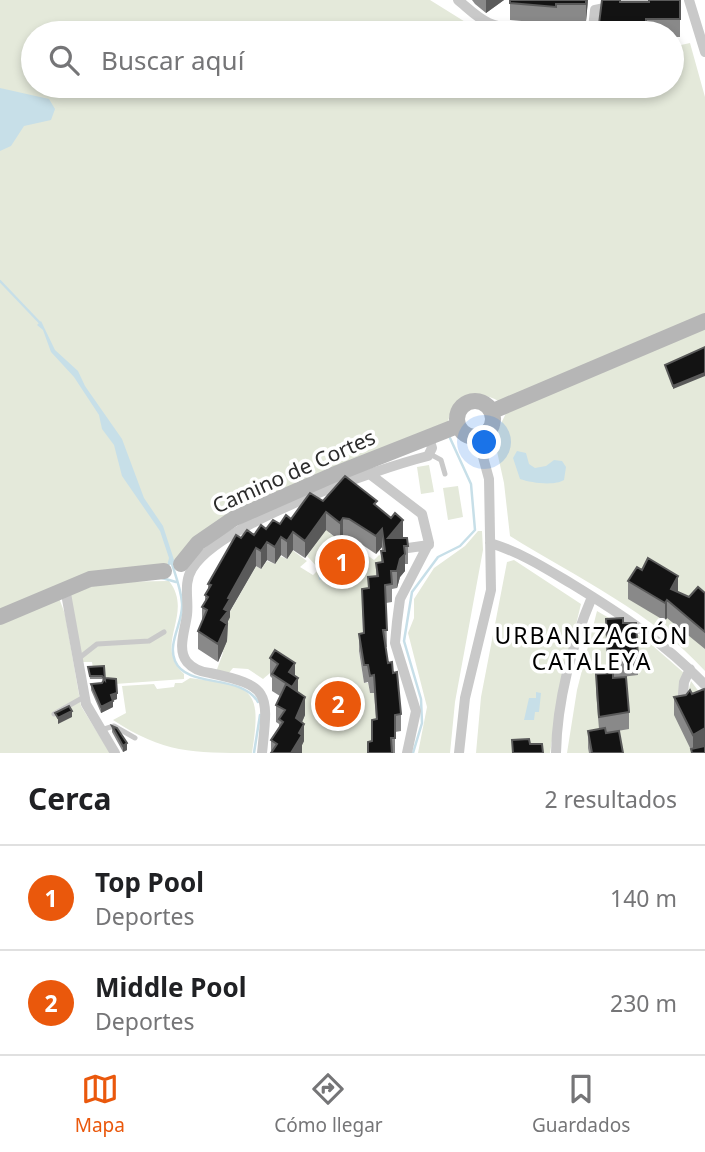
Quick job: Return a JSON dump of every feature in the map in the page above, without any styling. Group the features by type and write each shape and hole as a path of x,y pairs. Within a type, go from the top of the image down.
{"street":[{"path":"458,0 487,21"},
{"path":"594,21 595,10 601,7 656,0"},
{"path":"689,0 705,52"},
{"path":"493,411 705,321"},
{"path":"480,402 488,404 493,411 494,422 489,429 477,435 468,436 457,426 458,412 464,407 480,402"},
{"name":"Camino de Cortes","path":"0,617 65,588 116,574 164,571 181,564 198,543 233,519 333,475 430,444 457,426"},
{"path":"459,753 465,698 491,590 489,479 477,435"},
{"path":"262,753 266,711 260,692 243,680 197,670 185,659 182,646 190,572 210,546 228,535 371,475 430,444"},
{"path":"371,475 422,514 429,545 400,600 397,622 395,643 416,711 407,753"},
{"path":"490,543 515,551 592,597 672,651 705,685"},
{"path":"401,549 429,545"},
{"path":"65,588 78,659 87,685 84,698 115,753"},
{"path":"556,753 568,677 580,625 592,597"},
{"path":"682,706 684,682 690,670"}],"lane":[{"path":"430,444 441,460 444,474"},
{"path":"78,659 97,645 149,640 163,632"},
{"path":"54,714 84,698"},
{"path":"101,730 114,726 135,738"}],"shaded area":[{"path":"0,0 430,0 464,21 21,21 21,98 684,98 684,44 690,43 705,97 705,317 500,402 484,396 468,397 455,406 448,422 217,523 175,563 0,610"},
{"path":"705,325 705,671 662,631 638,614 510,536 504,483 494,438 508,409"},
{"path":"429,465 434,492 421,494 417,467"},
{"path":"458,486 463,517 448,520 443,488"},
{"path":"329,525 329,533 340,540 342,537 374,560 379,555 383,557 362,618 364,650 359,652 364,683 368,683 370,693 374,693 377,724 371,753 302,753 276,668 263,679 248,669 233,668 228,674 216,672 223,653 221,650 228,615 256,566 261,569 267,561 275,564 280,556 287,559 292,550 307,561 300,567 313,575 319,569 307,556"},
{"path":"478,531 482,531 483,550 455,702 450,753 418,753 427,707 408,633 414,618 414,599 434,568 465,546"},
{"path":"514,560 581,604 560,690 550,753 476,753 481,697 507,562"},
{"path":"169,581 176,593 178,605 172,652 184,679 115,684 105,681 93,669 92,662 82,662 68,595 105,582"},
{"path":"59,598 65,614 81,706 110,753 0,753 0,622"},
{"path":"597,611 645,639 684,673 676,701 688,692 691,681 705,700 705,753 567,753 577,690"},
{"path":"190,678 228,684 249,694 256,715 252,753 179,749 148,739 113,720 126,713 122,686 154,684 157,689 174,687 175,683 182,683"}],"water":[{"path":"0,88 21,93 21,98 49,99 55,109 51,120 24,126 11,146 0,151"},
{"path":"41,321 55,350 78,371 85,386 122,439 144,498 163,526 175,563 167,566 169,558 160,531 122,476 114,445 102,429 99,415 74,377 51,352 43,330 37,325"},
{"path":"517,451 526,453 529,464 535,468 546,466 554,460 562,461 566,467 564,480 543,483 520,479 513,458"},
{"path":"328,561 344,576 340,584 329,585 324,578 319,580 318,574"},
{"path":"536,692 541,693 539,712 535,712 534,720 524,720 529,698 536,698"},
{"path":"343,701 347,703 347,709 338,714 330,712 328,704"}],"building":[{"path":"510,0 586,0 586,4 556,4 556,7 510,3"},
{"path":"602,0 680,0 680,19 599,21"},
{"path":"705,347 705,373 673,386 665,365"},
{"path":"345,476 377,501 374,504 391,518 395,513 403,520 388,538 407,538 408,546 404,546 405,554 400,559 397,571 391,571 392,584 385,585 387,630 383,630 388,663 392,662 393,673 397,672 401,714 395,715 395,738 391,738 392,753 368,753 368,742 372,741 372,720 377,719 374,675 370,676 368,665 364,665 359,634 364,633 362,589 369,588 368,577 378,576 376,563 383,562 381,551 385,551 382,529 376,536 349,519 343,518 340,523 326,512 305,541 293,532 287,541 281,537 275,547 267,542 261,551 256,548 228,598 230,599 224,609 228,611 221,620 227,624 218,644 198,631 207,610 202,607 208,597 205,595 211,585 208,584 236,535 241,538 247,530 254,535 261,525 266,529 273,520 280,524 286,515 291,519 310,493 323,501"},
{"path":"648,558 678,576 671,589 689,597 698,587 705,593 705,632 667,600 665,603 628,581 637,567 642,570"},
{"path":"623,618 623,623 636,623 638,657 608,661 606,619"},
{"path":"275,650 295,663 289,672 298,678 292,687 272,674 278,664 270,658"},
{"path":"104,666 105,680 102,676 90,676 88,667"},
{"path":"613,673 613,678 626,677 629,712 599,717 596,674"},
{"path":"105,678 116,679 117,693 111,695 113,701 101,707 91,684 102,683"},
{"path":"286,684 305,697 296,718 304,724 299,733 302,735 291,753 271,753 277,744 271,740 283,722 279,719 285,710 276,705"},
{"path":"704,689 705,728 693,735 674,697 686,695 690,690 692,694"},
{"path":"69,706 72,711 58,718 55,713"},
{"path":"112,726 117,728 127,743 123,746"},
{"path":"605,728 606,733 619,731 623,753 592,753 588,731"},
{"path":"529,739 530,744 542,744 543,753 513,753 512,740"},
{"path":"705,746 705,753 692,753 691,749"}],"waterway":[{"path":"0,281 41,324"},
{"path":"413,753 422,723 421,699 404,641 412,592 438,557 460,546 475,530 471,484 450,438"},
{"path":"171,561 182,603 173,647 175,661 181,670 191,675 240,687 258,702"},
{"path":"162,578 176,582"},
{"path":"254,753 260,715"}],"place":[{"name":"Top Pool","path":"342,562"},
{"name":"Middle Pool","path":"338,704"}],"district":[{"name":"URBANIZACIÓN CATALEYA","path":"592,649"}]}
